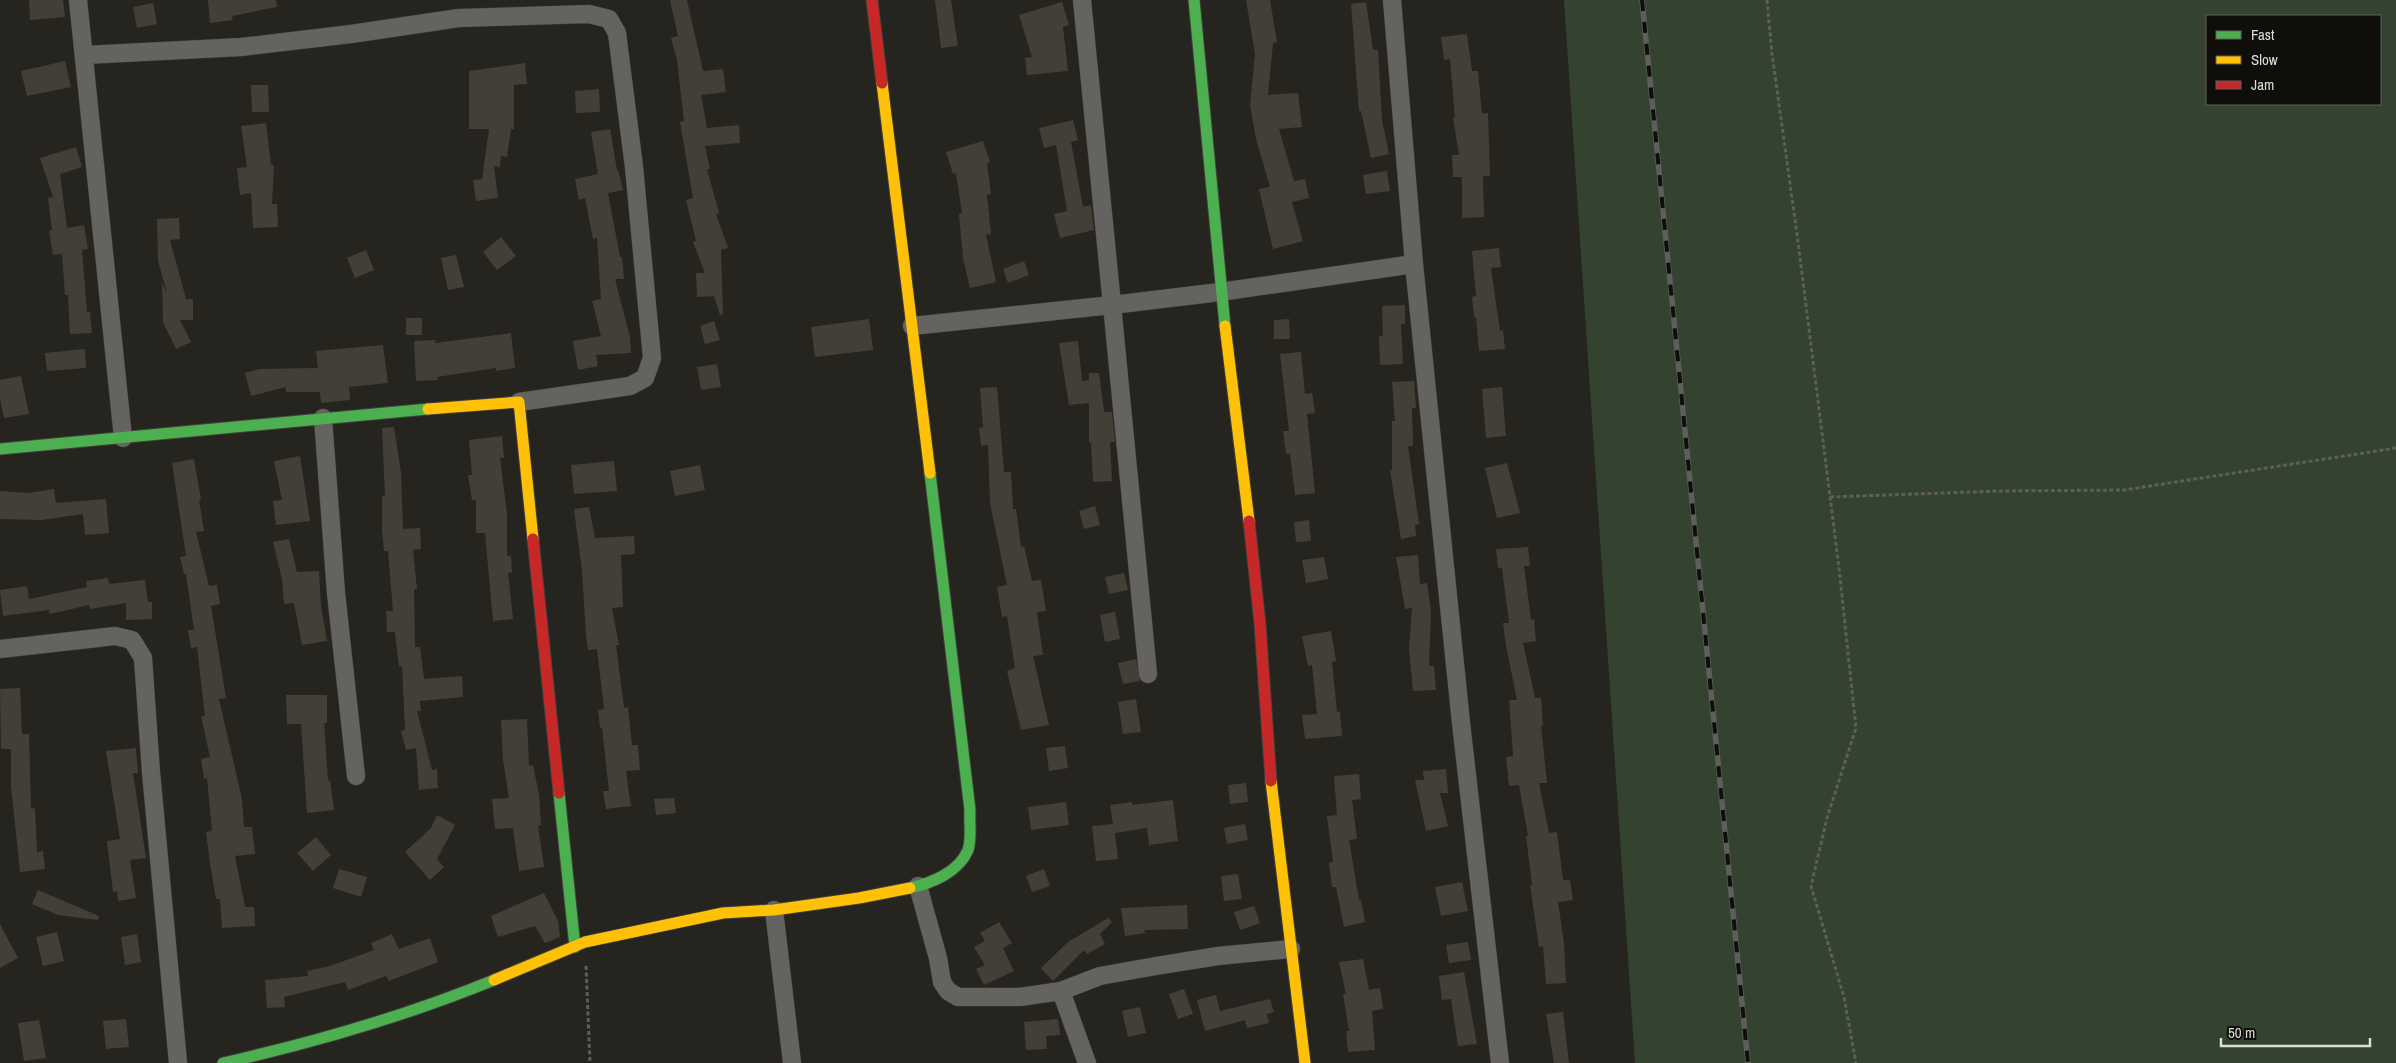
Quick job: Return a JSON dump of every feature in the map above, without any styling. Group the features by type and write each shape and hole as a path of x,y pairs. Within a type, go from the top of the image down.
{"street":[{"path":"78,0 122,438"},
{"path":"223,1063 311,1042 438,1003 580,944 707,916 774,910 859,898 918,886 945,876 968,849 970,810 958,695 872,0"},
{"path":"1082,0 1148,674"},
{"path":"1194,0 1220,292 1240,436 1260,624 1272,789 1305,1063"},
{"path":"1392,0 1414,264 1462,733 1500,1063"},
{"path":"0,449 323,418 519,402 630,386 645,378 652,358 634,167 617,33 609,18 590,14 458,18 351,34 241,47 85,55"},
{"path":"912,326 1220,292 1414,264"},
{"path":"519,402 580,944"},
{"path":"323,418 336,592 356,776"},
{"path":"0,649 115,636 132,640 143,658 150,772 178,1063"},
{"path":"918,886 938,958 942,982 948,991 958,998 1020,997 1061,991 1100,976 1147,967 1218,956 1291,949"},
{"path":"774,910 792,1063"},
{"path":"1061,991 1087,1063"}],"path":[{"path":"1767,0 1772,54 1830,496 1856,728 1827,818 1811,886 1844,997 1856,1063"},
{"path":"1830,496 1998,491 2124,490 2396,448"},
{"path":"580,944 590,1063"}],"green space":[{"path":"1564,0 2396,0 2396,1063 1635,1063"}],"building":[{"path":"29,0 63,0 65,17 30,20"},
{"path":"208,0 276,0 277,7 232,16 233,20 210,23"},
{"path":"670,0 687,0 703,71 723,69 726,92 701,95 707,128 739,125 740,143 705,146 710,169 707,169 719,213 716,214 728,248 721,250 723,314 720,315 714,296 697,297 696,273 705,273 693,242 696,241 686,200 693,198 680,122 684,121 677,60 671,38 678,36"},
{"path":"935,0 951,0 958,46 941,48"},
{"path":"1246,0 1270,0 1277,42 1273,43 1268,95 1298,93 1302,127 1279,129 1294,181 1305,179 1309,198 1292,202 1303,241 1273,249 1259,189 1270,187 1256,139 1250,105 1255,54"},
{"path":"1062,2 1069,25 1063,27 1068,71 1027,75 1025,58 1032,57 1019,15"},
{"path":"1366,2 1373,50 1378,50 1382,120 1389,154 1371,158 1361,111 1359,111 1351,4"},
{"path":"153,3 157,24 137,28 133,7"},
{"path":"1467,34 1472,71 1478,71 1482,114 1488,113 1490,176 1483,176 1484,217 1462,218 1462,177 1453,177 1452,155 1459,155 1453,118 1455,118 1450,59 1444,60 1441,37"},
{"path":"65,61 71,87 27,96 21,71"},
{"path":"525,63 527,84 514,85 514,129 511,129 507,157 501,156 500,167 494,166 498,198 476,201 473,180 482,179 489,129 469,129 469,71"},
{"path":"251,85 268,85 269,112 252,112"},
{"path":"599,89 600,112 576,113 575,91"},
{"path":"1073,120 1078,140 1071,142 1083,207 1091,205 1094,230 1060,238 1054,214 1067,211 1056,145 1044,148 1039,128"},
{"path":"266,123 271,165 274,165 272,204 277,204 278,227 253,228 251,193 240,195 237,168 247,167 241,126"},
{"path":"610,129 617,170 623,190 608,193 620,257 622,257 624,279 615,279 630,337 631,353 596,355 598,366 578,370 573,341 601,336 592,301 601,299 597,238 593,239 585,198 579,200 575,179 598,174 591,132"},
{"path":"983,141 990,162 987,163 991,194 987,195 991,234 986,235 996,282 970,288 963,258 959,214 962,213 956,173 953,174 946,152"},
{"path":"76,147 82,167 60,174 67,228 84,225 88,249 82,250 87,312 90,312 92,333 70,334 68,295 65,295 62,254 53,255 49,231 52,230 48,198 53,197 40,158"},
{"path":"1387,171 1390,191 1366,194 1363,175"},
{"path":"179,218 180,239 170,240 186,299 193,299 193,320 180,320 191,342 176,349 163,322 162,283 167,293 158,261 157,219"},
{"path":"501,237 516,256 497,270 483,252"},
{"path":"1499,248 1501,267 1491,268 1500,331 1503,330 1505,349 1479,351 1472,297 1476,296 1472,251"},
{"path":"366,250 374,270 355,278 347,258"},
{"path":"456,255 464,287 448,290 441,258"},
{"path":"1024,261 1029,275 1008,283 1003,269"},
{"path":"1405,305 1405,324 1401,324 1403,364 1380,365 1379,336 1383,336 1382,306"},
{"path":"406,318 422,318 422,335 406,335"},
{"path":"869,319 873,350 815,357 811,327"},
{"path":"1289,319 1290,339 1274,339 1274,320"},
{"path":"714,321 720,340 705,344 700,326"},
{"path":"511,333 515,368 496,371 496,368 437,377 438,380 416,381 414,341 435,340 435,343"},
{"path":"1078,341 1082,381 1089,380 1089,373 1099,373 1104,412 1112,412 1115,442 1110,442 1112,481 1093,482 1091,442 1089,442 1089,403 1069,405 1059,343"},
{"path":"383,345 388,383 349,387 350,400 321,403 320,392 286,392 286,387 251,396 245,373 259,369 318,368 316,351"},
{"path":"85,349 86,368 47,371 45,353"},
{"path":"1301,352 1305,394 1312,393 1315,413 1307,414 1315,493 1295,495 1290,454 1286,454 1283,431 1289,431 1280,354"},
{"path":"717,364 721,387 701,390 697,367"},
{"path":"21,376 29,414 4,418 0,399 0,380"},
{"path":"1414,381 1416,408 1412,408 1413,446 1408,446 1419,524 1415,525 1416,536 1401,539 1390,470 1392,470 1392,421 1395,421 1392,382"},
{"path":"997,387 1004,472 1011,472 1013,509 1016,509 1021,547 1024,546 1032,581 1041,580 1046,611 1037,612 1043,655 1033,656 1049,725 1021,730 1007,671 1015,668 1007,616 1002,617 997,587 1007,585 990,503 988,445 981,446 979,428 983,427 980,388"},
{"path":"1502,387 1506,436 1486,438 1482,389"},
{"path":"394,427 401,473 403,529 420,528 421,549 413,550 417,589 414,589 415,647 420,647 424,679 462,676 463,697 420,701 421,711 417,711 432,770 437,769 438,788 419,790 416,748 406,750 401,731 405,730 402,666 399,667 395,632 387,632 386,611 393,611 388,551 384,551 382,530 382,496 385,496 382,428"},
{"path":"502,436 504,458 500,458 507,514 507,556 511,556 512,572 508,573 513,619 493,621 485,533 476,533 476,500 472,500 468,475 472,475 469,440"},
{"path":"300,456 310,521 276,525 273,501 282,500 274,461"},
{"path":"194,459 204,531 196,532 209,586 217,585 220,604 211,606 226,698 219,699 242,799 244,827 252,827 255,854 235,856 245,907 254,907 255,926 222,928 220,899 216,899 210,863 206,832 212,831 207,778 204,779 201,759 210,757 201,716 205,716 197,647 191,648 188,630 194,630 186,574 184,574 180,557 186,556 172,463"},
{"path":"614,461 617,491 574,494 571,465"},
{"path":"1507,463 1520,513 1497,518 1485,468"},
{"path":"700,465 705,490 675,496 670,471"},
{"path":"54,489 56,503 106,499 109,533 85,535 83,514 42,520 0,519 0,491 28,493"},
{"path":"1095,506 1100,525 1084,529 1079,511"},
{"path":"589,507 595,538 634,536 635,554 621,555 623,607 612,608 619,645 616,645 624,708 628,707 632,745 638,745 640,770 626,771 631,806 606,809 603,791 609,791 602,728 600,728 598,710 604,709 597,649 588,650 582,571 574,509"},
{"path":"1309,520 1311,541 1296,542 1294,522"},
{"path":"289,539 297,572 319,571 321,606 327,641 302,645 294,603 284,604 282,579 273,542"},
{"path":"1528,547 1530,566 1524,566 1531,620 1534,619 1536,641 1523,643 1535,698 1541,698 1543,726 1541,726 1547,783 1539,783 1549,833 1557,832 1563,880 1570,880 1573,900 1558,902 1564,943 1566,983 1546,984 1543,946 1539,947 1530,885 1532,885 1526,836 1528,836 1519,785 1509,786 1506,757 1513,756 1509,700 1517,700 1506,646 1503,623 1509,623 1502,568 1498,568 1496,549"},
{"path":"1418,555 1420,584 1427,583 1431,612 1429,666 1434,666 1436,690 1413,691 1409,649 1412,608 1405,609 1396,557"},
{"path":"1324,557 1328,579 1306,583 1302,560"},
{"path":"1124,573 1128,590 1109,594 1105,577"},
{"path":"108,578 109,584 145,580 148,602 152,602 152,619 126,620 126,603 90,609 89,605 50,614 49,610 3,616 0,590 27,586 29,599 87,587 86,581"},
{"path":"1115,612 1120,639 1105,642 1100,615"},
{"path":"1331,631 1336,661 1332,662 1337,712 1340,711 1342,736 1305,739 1302,715 1317,714 1312,665 1308,666 1302,636"},
{"path":"1136,659 1140,681 1123,684 1118,663"},
{"path":"20,688 22,734 29,734 31,809 35,808 37,852 43,851 45,869 20,872 11,786 11,749 1,749 0,689"},
{"path":"286,695 327,695 327,723 324,723 328,781 330,780 334,810 307,813 301,724 287,724"},
{"path":"1136,699 1141,732 1123,734 1118,702"},
{"path":"527,719 529,766 533,765 539,795 541,825 538,826 544,867 519,871 513,828 495,829 492,799 509,798 503,760 501,720"},
{"path":"1065,746 1068,768 1049,771 1046,748"},
{"path":"136,748 138,773 133,773 146,858 130,860 136,898 118,901 117,891 113,892 107,841 120,839 106,751"},
{"path":"1446,769 1448,793 1440,793 1448,826 1426,831 1415,780 1424,780 1423,771"},
{"path":"1359,774 1361,799 1352,800 1357,839 1349,840 1359,900 1361,900 1365,922 1344,927 1336,887 1332,887 1329,863 1333,862 1327,816 1337,815 1334,776"},
{"path":"1246,783 1248,802 1230,804 1228,785"},
{"path":"674,798 676,813 656,815 654,799"},
{"path":"1173,800 1178,841 1149,845 1147,828 1115,833 1118,859 1096,861 1092,826 1113,824 1110,805 1132,802 1132,805"},
{"path":"1066,802 1069,825 1031,830 1028,807"},
{"path":"437,815 455,825 437,859 444,867 430,880 405,852 431,828"},
{"path":"1245,824 1248,840 1227,844 1224,828"},
{"path":"316,837 331,855 313,871 297,853"},
{"path":"339,869 367,877 361,897 333,888"},
{"path":"1044,869 1050,886 1032,892 1026,876"},
{"path":"1238,874 1242,899 1224,901 1221,876"},
{"path":"1462,882 1468,911 1441,916 1435,887"},
{"path":"38,890 99,916 98,920 58,915 32,904"},
{"path":"544,893 558,921 560,937 545,943 535,926 498,937 491,916"},
{"path":"1187,905 1188,929 1144,930 1145,933 1125,936 1121,908"},
{"path":"1254,906 1260,923 1240,930 1234,912"},
{"path":"1108,918 1112,922 1100,934 1105,944 1087,954 1084,950 1053,981 1041,968 1068,942"},
{"path":"999,922 1012,943 1003,948 1014,971 984,985 976,969 985,965 974,947 985,941 980,933"},
{"path":"0,924 18,958 0,968"},
{"path":"57,932 64,961 43,966 36,937"},
{"path":"137,934 141,962 125,965 121,937"},
{"path":"392,934 399,949 430,938 438,962 389,981 386,976 348,990 345,982 284,997 285,1007 267,1008 265,980 308,976 307,971 330,966 374,950 371,943"},
{"path":"1468,942 1471,960 1449,963 1446,945"},
{"path":"1363,959 1369,990 1380,988 1383,1009 1372,1011 1375,1050 1348,1052 1346,1031 1349,1031 1343,994 1346,994 1339,962"},
{"path":"1464,972 1477,1044 1458,1046 1451,999 1442,1000 1439,976"},
{"path":"1184,989 1193,1014 1178,1019 1169,994"},
{"path":"1216,995 1220,1011 1270,999 1274,1012 1267,1014 1269,1023 1247,1028 1245,1020 1205,1031 1197,1000"},
{"path":"1140,1007 1146,1033 1128,1037 1122,1011"},
{"path":"1563,1012 1569,1063 1554,1063 1546,1014"},
{"path":"126,1019 129,1047 106,1049 103,1021"},
{"path":"1058,1019 1060,1035 1046,1036 1047,1049 1026,1050 1024,1022"},
{"path":"39,1020 46,1058 24,1061 18,1023"}],"railway":[{"path":"1642,0 1748,1063"}],"traffic: fast":[{"path":"1194,0 1225,326"},
{"path":"0,449 428,409"},
{"path":"910,888 936,880 958,865 968,850 970,836 970,810 930,473"},
{"path":"559,793 575,947"},
{"path":"223,1063 292,1046 394,1017 494,980"}],"traffic: slow":[{"path":"882,83 930,473"},
{"path":"1225,326 1249,521"},
{"path":"428,409 519,402 533,539"},
{"path":"1271,781 1305,1063"},
{"path":"494,980 585,942 723,913 774,910 859,898 910,888"}],"traffic: jam":[{"path":"872,0 882,83"},
{"path":"1249,521 1260,624 1271,781"},
{"path":"533,539 559,793"}]}
